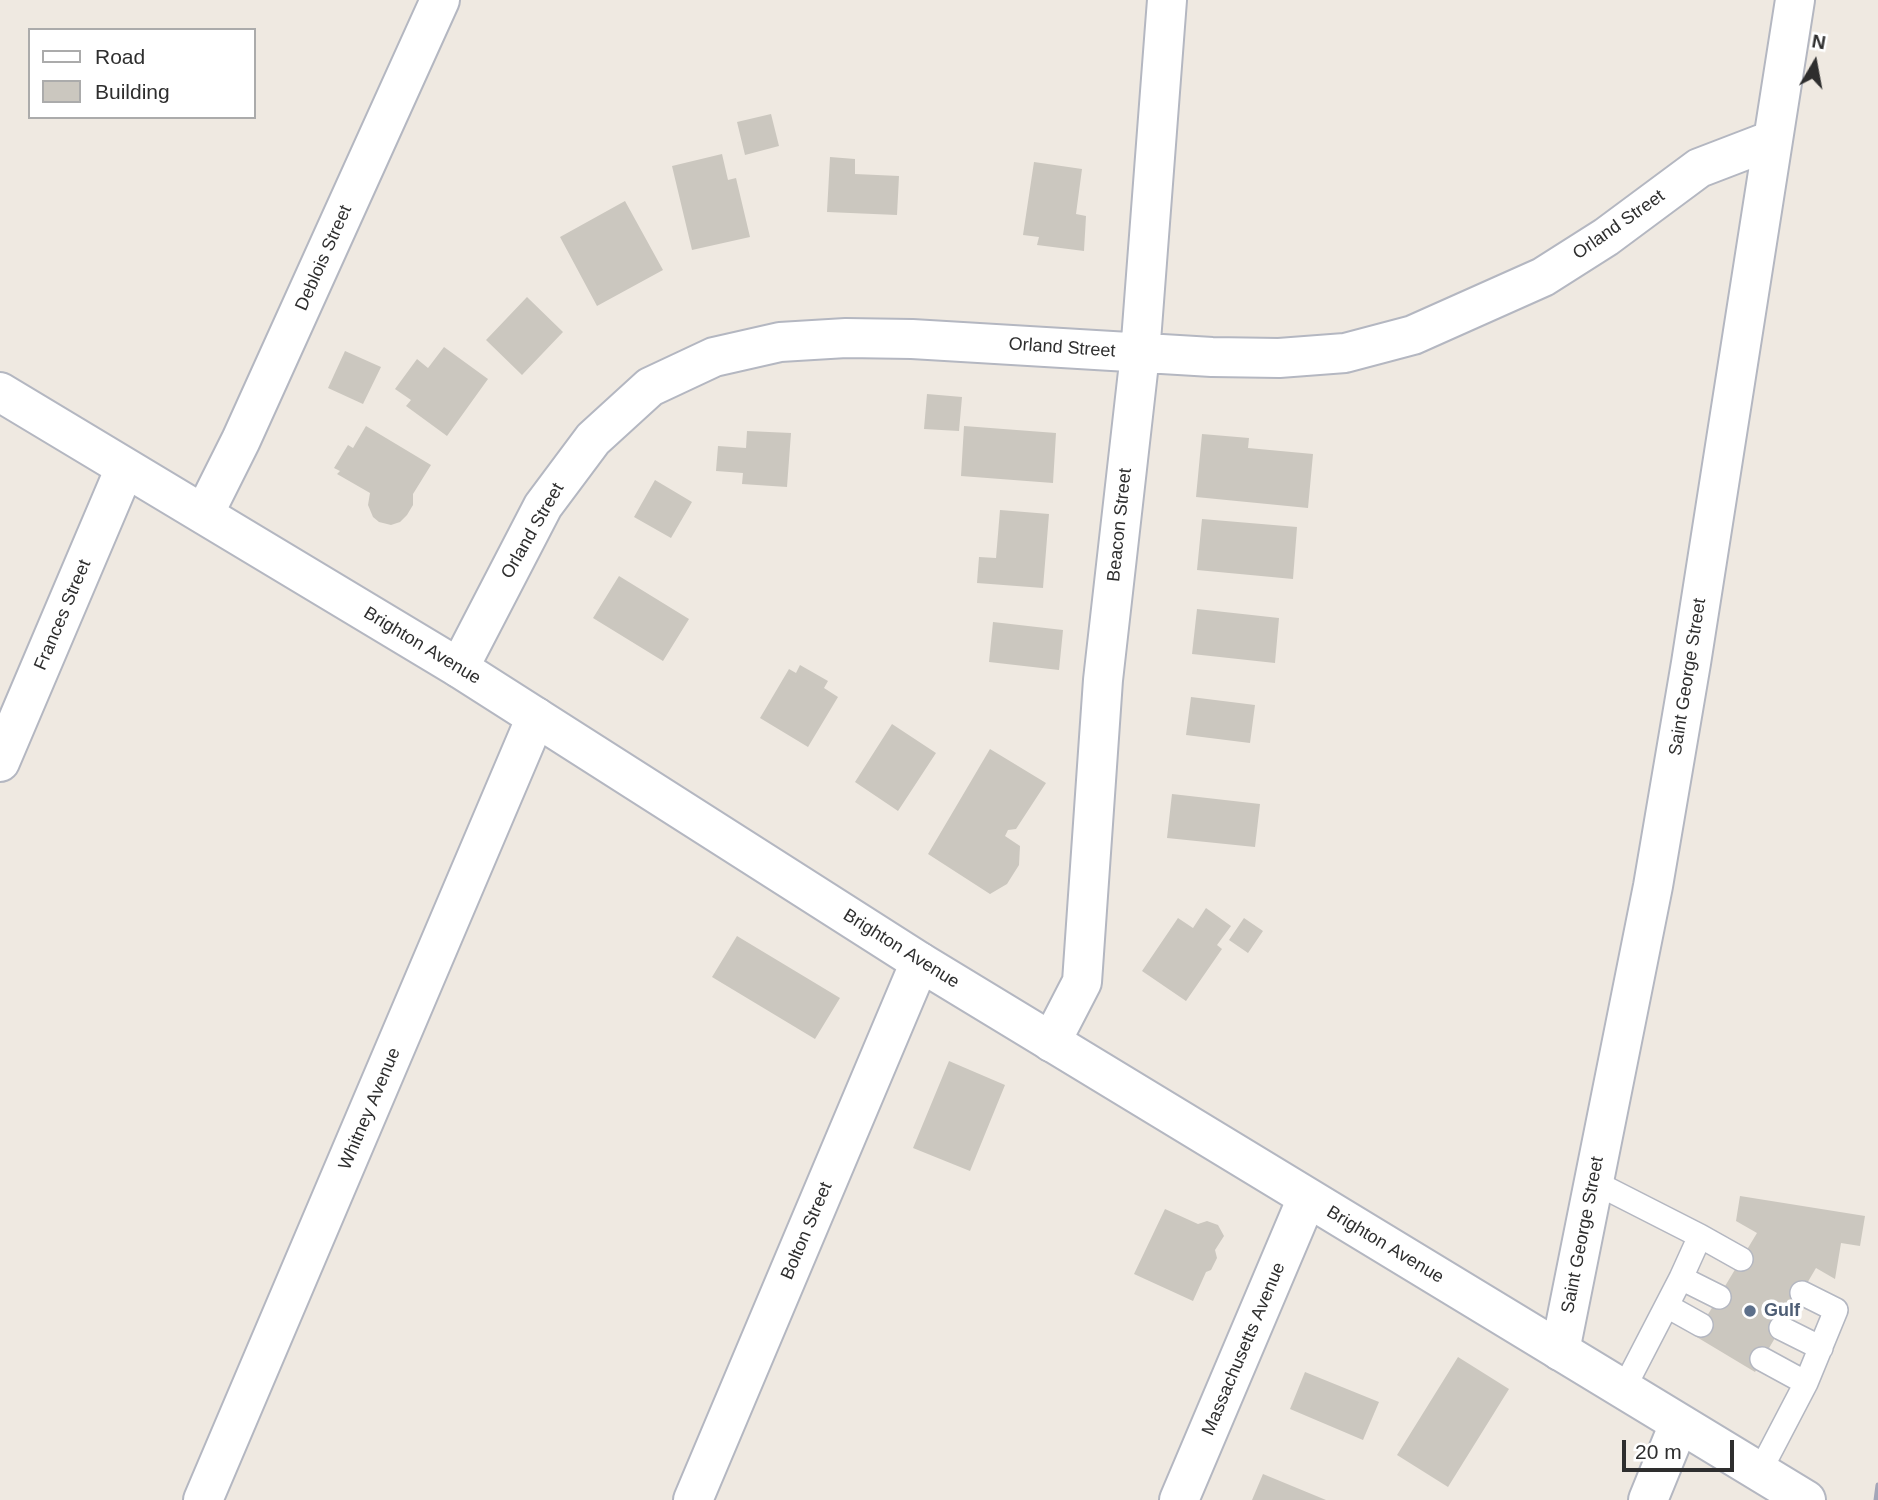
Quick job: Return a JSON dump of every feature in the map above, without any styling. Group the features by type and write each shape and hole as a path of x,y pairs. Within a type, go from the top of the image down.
{"street":[{"name":"Deblois Street","path":"204,514 241,440 440,0"},
{"name":"Beacon Street","path":"1051,1042 1082,982 1104,667 1140,354 1167,0"},
{"name":"Saint George Street","path":"1560,1351 1653,886 1796,0"},
{"name":"Orland Street","path":"459,668 544,506 593,439 650,387 714,357 780,342 846,338 912,339 1212,357 1292,357 1345,353 1413,335 1543,277 1606,237 1699,167 1772,140"},
{"name":"Brighton Avenue","path":"0,392 459,668 920,962 1806,1500"},
{"name":"Frances Street","path":"0,762 125,468"},
{"name":"Whitney Avenue","path":"204,1500 536,718"},
{"name":"Bolton Street","path":"694,1500 920,962"},
{"name":"Massachusetts Avenue","path":"1179,1500 1307,1198"},
{"path":"1648,1500 1679,1424"}],"lane":[{"path":"1594,1182 1741,1259"},
{"path":"1623,1390 1700,1236"},
{"path":"1681,1278 1719,1297"},
{"path":"1760,1471 1806,1383 1836,1310 1802,1293"},
{"path":"1667,1306 1701,1325"},
{"path":"1781,1328 1821,1348"},
{"path":"1762,1359 1806,1383"}],"building":[{"path":"771,114 779,146 745,155 737,122"},
{"path":"722,154 728,180 736,178 750,237 692,250 672,166"},
{"path":"830,157 855,159 855,174 899,176 897,215 827,212"},
{"path":"1034,162 1082,169 1076,214 1086,216 1084,251 1037,245 1039,237 1023,235"},
{"path":"625,201 663,270 597,306 560,237"},
{"path":"527,297 563,332 522,375 486,340"},
{"path":"444,347 488,379 447,436 406,406 411,400 395,389 417,359 428,368"},
{"path":"345,351 381,367 363,404 328,388"},
{"path":"927,394 962,397 959,431 924,429"},
{"path":"366,426 431,465 413,494 413,505 407,515 400,522 391,525 379,522 373,517 368,505 370,493 337,474 340,471 334,468 348,445 353,448"},
{"path":"964,426 1056,433 1053,483 961,476"},
{"path":"747,431 791,433 787,487 742,484 743,473 716,471 718,446 746,448"},
{"path":"1202,434 1249,438 1248,448 1313,454 1308,508 1196,497"},
{"path":"655,480 692,502 671,538 634,517"},
{"path":"1000,510 1049,514 1043,588 977,583 979,557 996,558"},
{"path":"1202,519 1297,527 1293,579 1197,570"},
{"path":"619,576 689,619 663,661 593,618"},
{"path":"1197,609 1279,618 1275,663 1192,654"},
{"path":"993,622 1063,630 1059,670 989,662"},
{"path":"800,665 828,681 824,688 838,697 808,747 760,718 789,669 796,673"},
{"path":"1191,697 1255,705 1250,743 1186,735"},
{"path":"892,724 936,753 898,811 855,782"},
{"path":"990,749 1046,783 1016,829 1008,830 1005,836 1020,846 1019,865 1007,884 990,894 928,854"},
{"path":"1172,794 1260,804 1255,847 1167,838"},
{"path":"1206,908 1231,926 1217,945 1222,949 1186,1001 1142,971 1178,918 1193,928"},
{"path":"1244,918 1263,931 1248,953 1229,940"},
{"path":"737,936 840,998 815,1039 712,977"},
{"path":"949,1061 1005,1085 970,1171 913,1148"},
{"name":"Gulf","path":"1740,1196 1865,1216 1860,1246 1841,1243 1835,1279 1816,1268 1755,1372 1695,1336 1757,1233 1736,1221"},
{"path":"1165,1209 1198,1224 1207,1221 1218,1225 1224,1236 1215,1250 1217,1258 1211,1270 1206,1272 1193,1301 1134,1274"},
{"path":"1458,1357 1509,1389 1448,1487 1397,1455"},
{"path":"1305,1372 1379,1402 1363,1440 1290,1409"},
{"path":"1263,1474 1326,1500 1252,1500"}],"railway":[{"path":"1876,1500 1878,1485"}],"place":[{"name":"Gulf","path":"1750,1311"}]}
